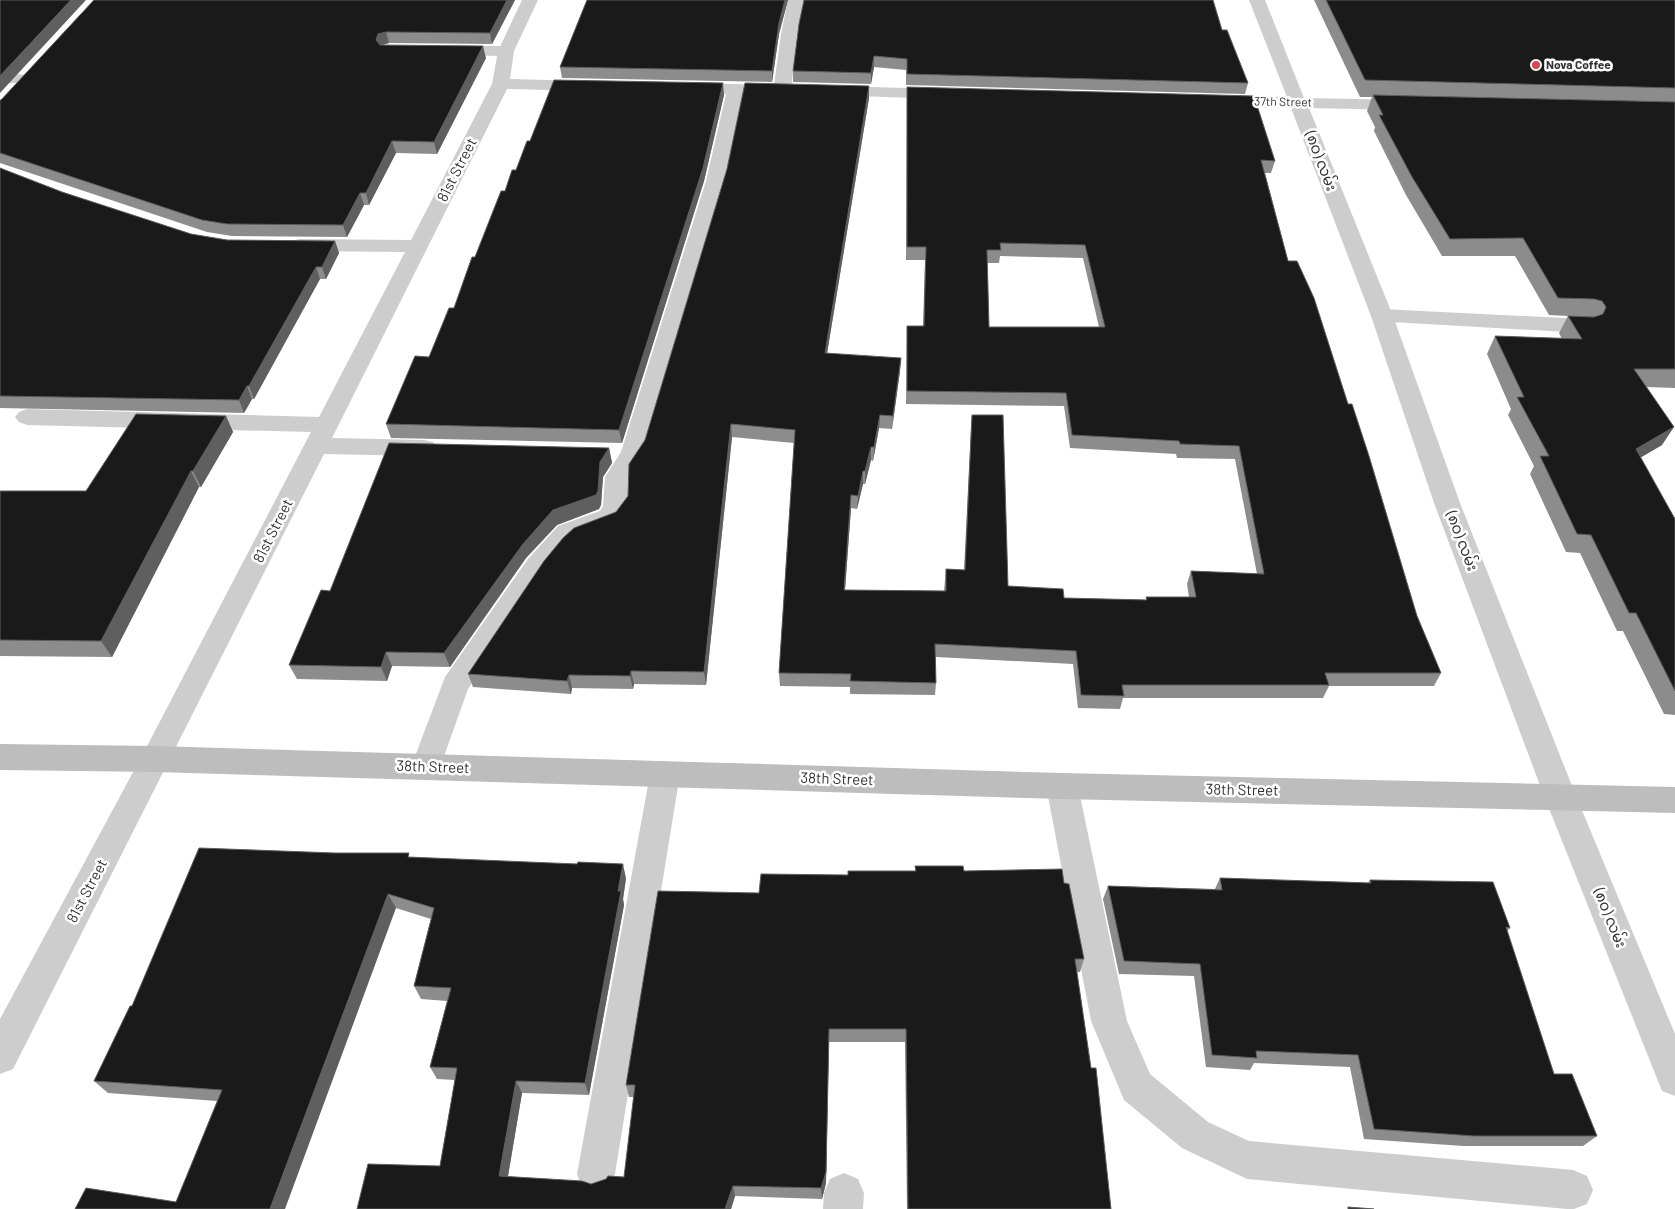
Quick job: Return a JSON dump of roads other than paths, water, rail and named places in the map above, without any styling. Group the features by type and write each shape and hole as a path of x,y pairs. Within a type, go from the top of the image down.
{"main road":[{"name":"38th Street","path":"0,756 1062,786 1675,800"}],"street":[{"name":"81st Street","path":"0,1056 156,759 501,84 506,51 530,0"},
{"path":"782,90 789,34 796,0"},
{"name":"(၈၀) လမ်း","path":"1257,0 1382,316 1447,503 1560,796 1675,1078"},
{"path":"428,50 506,51"},
{"path":"12,92 37,65"},
{"path":"0,78 23,79"},
{"path":"501,84 609,86"},
{"path":"667,87 961,94"},
{"path":"426,767 454,685 537,566 567,533 609,517 616,508 617,477 633,453 716,181 736,88"},
{"name":"37th Street","path":"1199,100 1427,106"},
{"path":"281,245 419,246"},
{"path":"1382,316 1584,326"},
{"path":"27,417 326,424"},
{"path":"316,446 445,449"},
{"path":"603,452 633,453"},
{"path":"596,1174 665,774"},
{"path":"1062,786 1109,1021 1137,1086 1195,1135 1247,1160 1573,1190"}],"place":[{"name":"Nova Coffee","path":"1536,65"}]}
